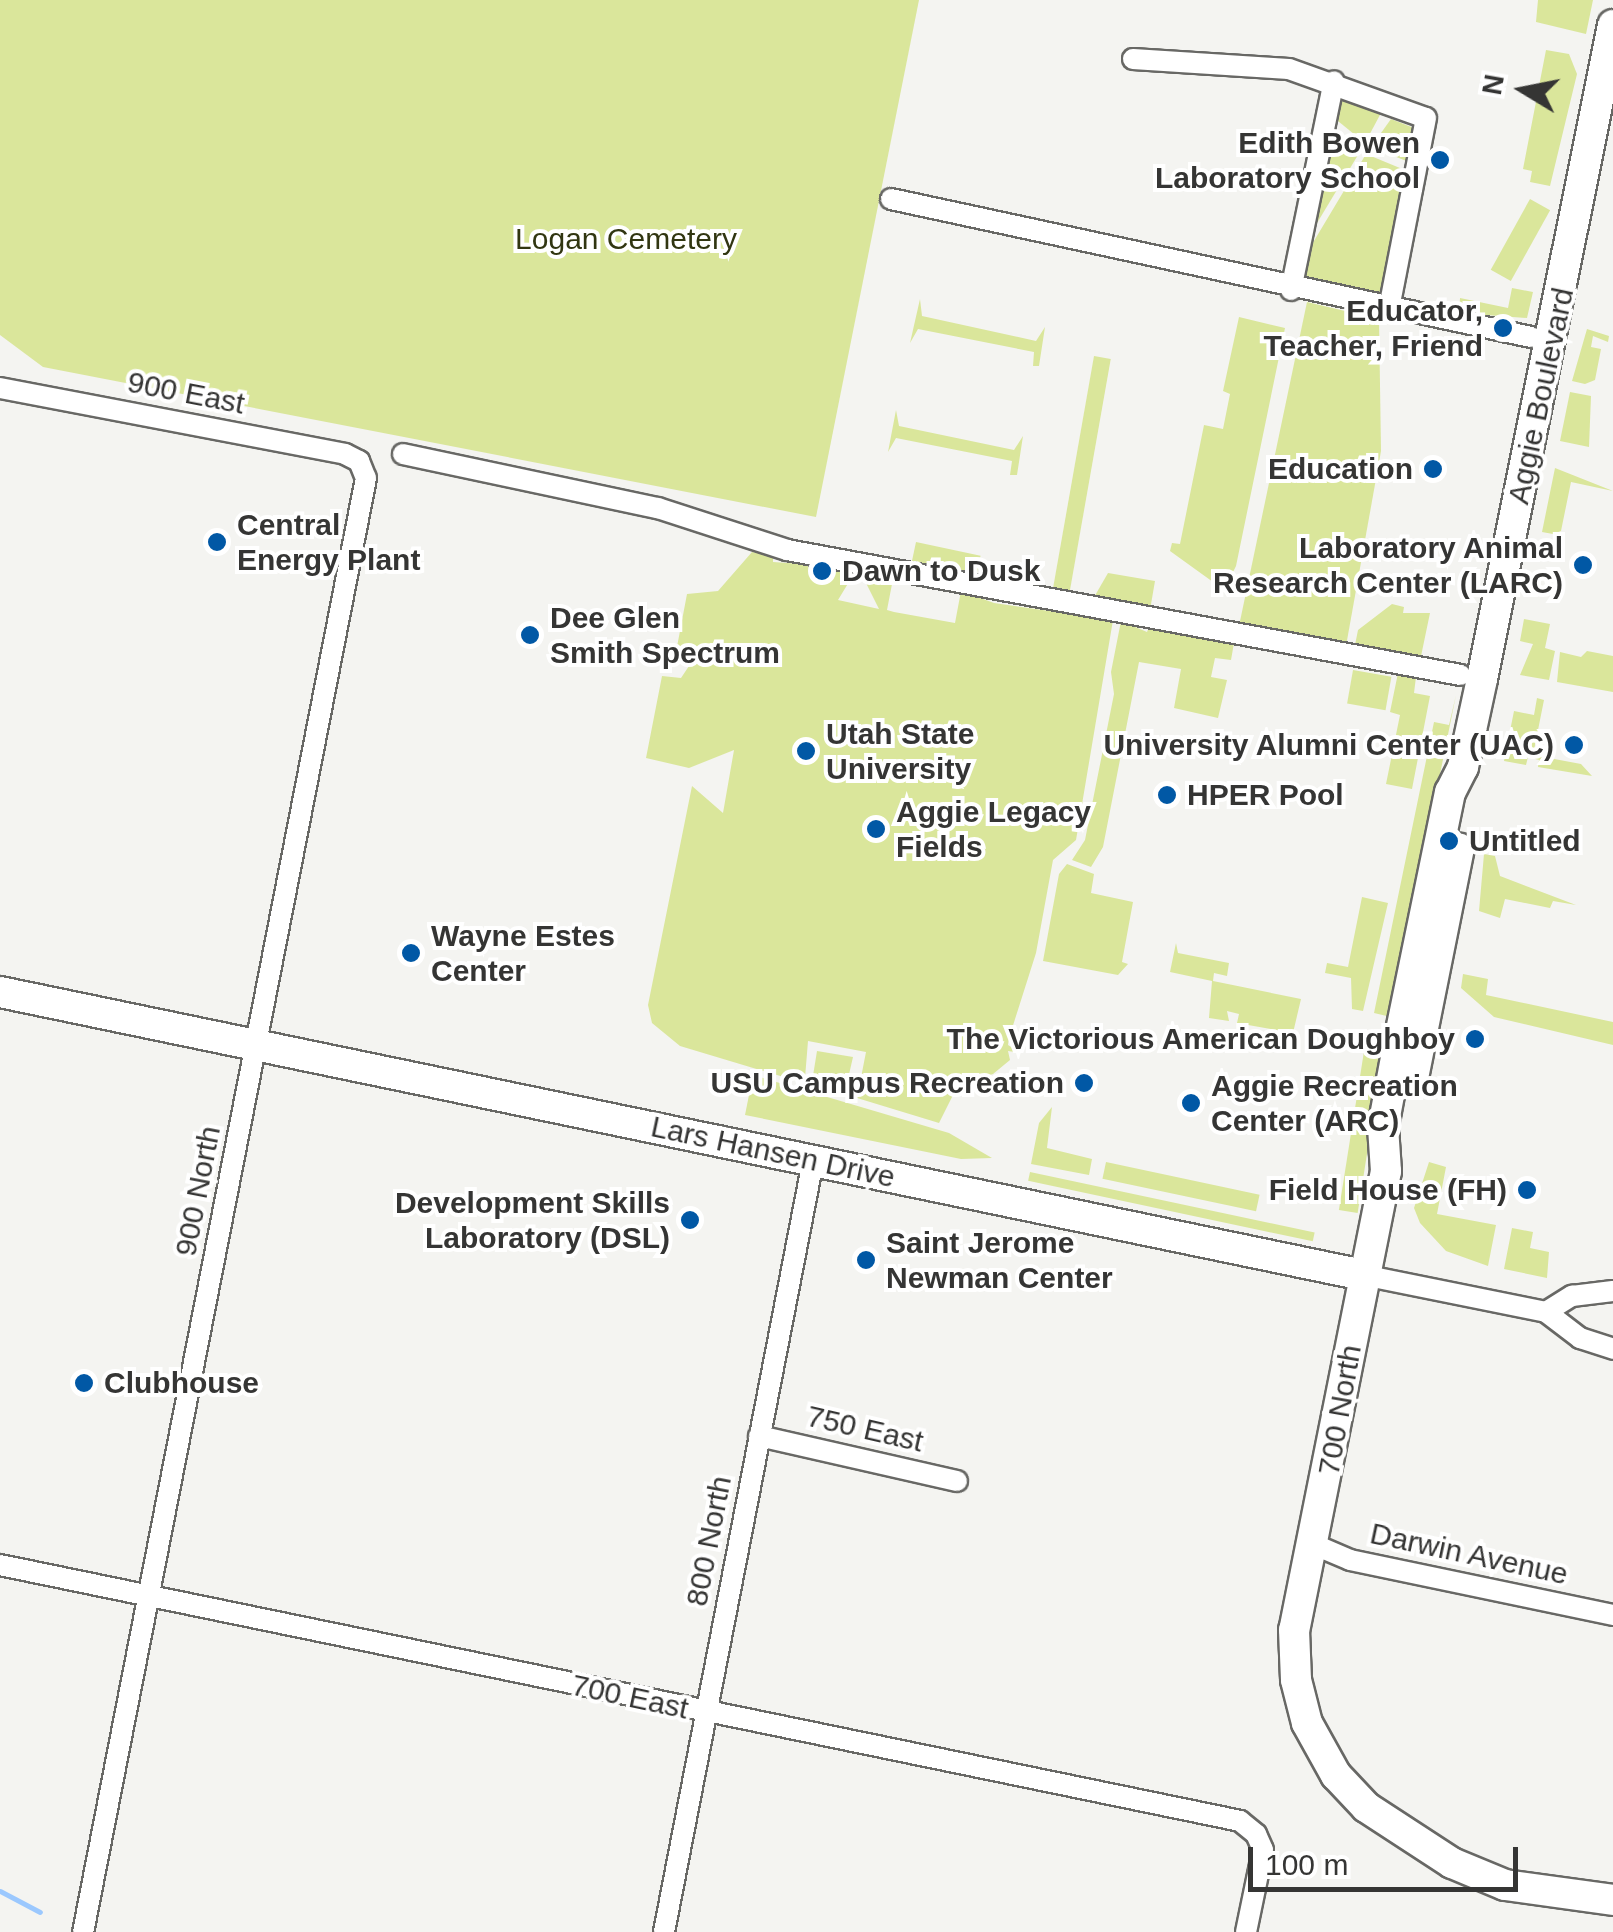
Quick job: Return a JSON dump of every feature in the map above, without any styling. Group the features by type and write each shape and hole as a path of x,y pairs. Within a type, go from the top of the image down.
{"main road":[{"name":"Aggie Boulevard","path":"1364,1274 1386,1171 1383,1126 1401,1032 1450,792 1463,767 1613,25"},
{"name":"Lars Hansen Drive","path":"0,992 1364,1274"},
{"name":"700 North","path":"1364,1274 1315,1545 1314,1680 1344,1770 1419,1823 1559,1890 1613,1900"}],"street":[{"path":"1134,59 1288,69 1334,81 1426,118 1389,308"},
{"path":"1292,290 1334,81"},
{"path":"891,199 1292,290 1532,337"},
{"name":"900 East","path":"0,388 359,461"},
{"path":"402,454 658,508 787,550 1460,675"},
{"name":"900 North","path":"83,1932 366,478 359,461"},
{"name":"800 North","path":"664,1932 812,1160"},
{"name":"Lars Hansen Drive","path":"1364,1274 1546,1312 1580,1338 1611,1347"},
{"path":"1546,1312 1572,1296 1613,1291"},
{"name":"750 East","path":"760,1436 958,1481"},
{"name":"Darwin Avenue","path":"1315,1545 1350,1560 1613,1615"},
{"name":"700 East","path":"0,1566 1240,1821 1256,1834 1262,1850 1246,1932"}],"green space":[{"name":"Logan Cemetery","path":"0,0 919,0 816,517 43,367 0,335"},
{"path":"1538,0 1593,0 1586,34 1536,22"},
{"path":"1546,50 1569,54 1577,74 1550,186 1530,182 1532,171 1523,169"},
{"path":"1334,93 1381,113 1365,143 1333,117"},
{"path":"1391,119 1419,130 1414,164 1371,147"},
{"path":"1331,128 1361,150 1311,233"},
{"path":"1366,154 1412,173 1390,239 1385,297 1302,283 1299,266"},
{"path":"1530,199 1550,210 1511,281 1491,270"},
{"path":"1512,288 1533,292 1527,318 1459,313 1460,298 1508,308"},
{"path":"920,299 922,316 1036,341 1045,327 1039,366 1033,366 1034,352 918,329 910,343"},
{"path":"1307,302 1379,319 1381,451 1346,646 1239,626"},
{"path":"1239,317 1285,328 1236,566 1229,580 1219,574 1213,582 1170,551 1172,543 1180,544 1204,425 1223,429 1230,394 1223,391"},
{"path":"1587,329 1609,336 1608,342 1593,336 1591,347 1601,349 1595,380 1585,384 1572,381"},
{"path":"1094,356 1111,359 1069,594 1052,591"},
{"path":"1570,392 1591,396 1589,447 1560,441"},
{"path":"896,410 899,426 1014,450 1023,436 1017,475 1010,475 1012,461 896,438 888,452"},
{"path":"1555,468 1613,491 1571,482 1561,531 1553,534 1542,532"},
{"path":"916,542 981,556 976,579 911,565"},
{"name":"Aggie Legacy Fields","path":"752,552 773,556 773,562 817,565 821,577 829,567 855,572 838,600 879,609 862,575 881,576 880,582 892,584 887,610 894,612 955,623 961,591 994,603 1113,620 1076,840 1053,860 1036,953 1009,1038 1008,1045 1021,1053 1008,1051 1010,1060 993,1074 958,1085 939,1123 857,1098 866,1052 808,1041 805,1078 797,1081 680,1046 652,1023 648,1005 692,786 723,813 734,750 689,768 646,758 662,676 681,678 689,666 685,653 676,652 687,594 718,591"},
{"path":"1108,573 1155,581 1150,610 1093,599"},
{"path":"1392,604 1404,607 1403,613 1430,613 1420,661 1354,650 1358,630"},
{"path":"1524,619 1550,624 1545,648 1555,651 1549,680 1520,675 1533,644 1520,641"},
{"path":"1121,621 1147,632 1149,627 1234,643 1231,660 1215,658 1211,677 1227,680 1218,718 1174,708 1181,669 1139,662 1103,847 1091,867 1072,860 1085,840 1114,694 1111,672"},
{"path":"1587,651 1613,656 1613,692 1557,682 1560,652 1581,657"},
{"path":"1353,670 1391,677 1386,710 1347,703"},
{"path":"1398,673 1416,677 1414,693 1430,696 1412,789 1386,784 1400,715 1390,712"},
{"path":"1456,695 1391,1017 1374,1013 1434,722 1449,725"},
{"path":"1537,698 1544,700 1533,755 1581,764 1592,776 1538,767 1539,760 1528,757 1526,765 1504,761 1514,711 1534,715"},
{"path":"1484,854 1495,856 1500,876 1576,905 1553,901 1550,908 1505,899 1500,918 1479,911"},
{"path":"1067,864 1094,874 1091,893 1133,902 1122,962 1128,964 1118,975 1043,961 1059,874"},
{"path":"1362,897 1388,903 1363,1011 1352,1009 1351,978 1325,973 1327,963 1348,967"},
{"path":"1176,943 1178,953 1229,963 1227,976 1214,973 1213,981 1301,999 1293,1033 1237,1023 1239,1014 1227,1011 1229,1021 1209,1018 1212,981 1170,972"},
{"path":"1463,974 1488,979 1486,995 1613,1022 1613,1045 1494,1017 1461,988"},
{"path":"1365,1045 1384,1048 1358,1213 1339,1210"},
{"path":"817,1051 853,1057 845,1092 812,1082"},
{"path":"753,1075 949,1133 992,1158 961,1159 745,1115"},
{"path":"1052,1107 1047,1148 1092,1159 1089,1175 1031,1164 1039,1123"},
{"path":"1106,1162 1260,1195 1256,1211 1102,1179"},
{"path":"1429,1162 1446,1167 1437,1214 1496,1225 1488,1266 1446,1251 1420,1223 1414,1208"},
{"path":"1030,1172 1315,1233 1313,1241 1028,1181"},
{"path":"1512,1228 1533,1232 1530,1248 1549,1252 1547,1278 1504,1269"}],"waterway":[{"path":"0,1891 40,1912"}],"place":[{"name":"Edith Bowen Laboratory School","path":"1440,160"},
{"name":"Educator, Teacher, Friend","path":"1503,328"},
{"name":"Education","path":"1433,469"},
{"name":"Central Energy Plant","path":"217,542"},
{"name":"Laboratory Animal Research Center (LARC)","path":"1583,565"},
{"name":"Dawn to Dusk","path":"822,571"},
{"name":"Dee Glen Smith Spectrum","path":"530,635"},
{"name":"University Alumni Center (UAC)","path":"1574,745"},
{"name":"Utah State University","path":"806,751"},
{"name":"HPER Pool","path":"1167,795"},
{"name":"Aggie Legacy Fields","path":"876,829"},
{"name":"Untitled","path":"1449,841"},
{"name":"Wayne Estes Center","path":"411,953"},
{"name":"The Victorious American Doughboy","path":"1475,1039"},
{"name":"USU Campus Recreation","path":"1084,1083"},
{"name":"Aggie Recreation Center (ARC)","path":"1191,1103"},
{"name":"Field House (FH)","path":"1527,1190"},
{"name":"Development Skills Laboratory (DSL)","path":"690,1220"},
{"name":"Saint Jerome Newman Center","path":"866,1260"},
{"name":"Clubhouse","path":"84,1383"}]}
